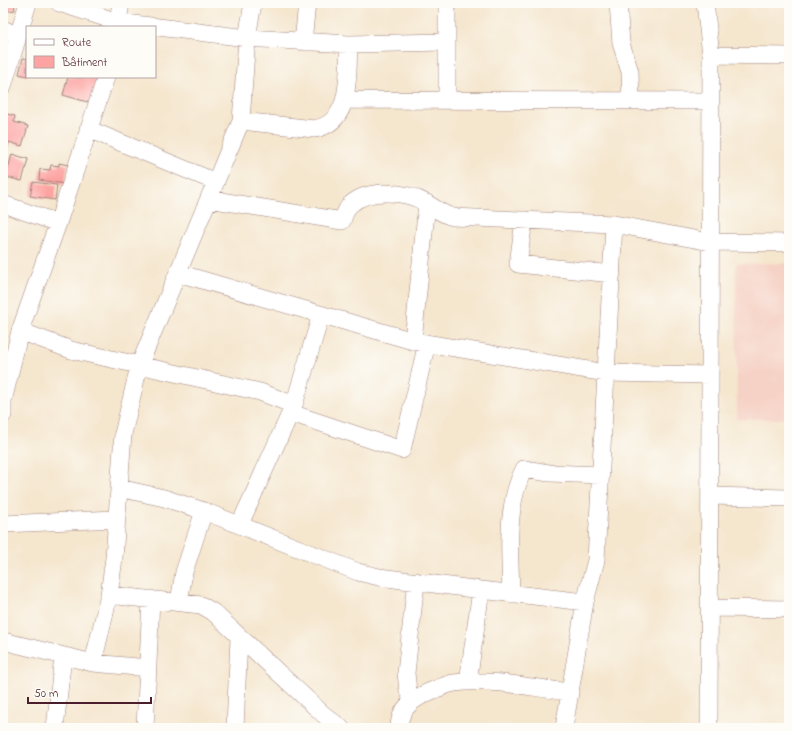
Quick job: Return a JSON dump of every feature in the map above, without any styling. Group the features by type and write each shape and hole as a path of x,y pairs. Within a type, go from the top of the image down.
{"street":[{"path":"3,86 28,3"},
{"path":"58,3 117,25 127,26"},
{"path":"117,25 121,3"},
{"path":"93,663 109,595 114,558 123,434 138,366 241,121 247,38 253,3"},
{"path":"303,42 307,3"},
{"path":"447,3 447,100"},
{"path":"618,3 621,43 630,72 631,101"},
{"path":"705,3 711,55 709,728"},
{"path":"3,29 18,36"},
{"path":"156,29 303,42 349,44 447,42"},
{"path":"241,121 314,129 324,127 340,112 345,100 349,44"},
{"path":"711,55 789,56"},
{"path":"3,415 4,401 20,331 58,223 106,78"},
{"path":"345,100 711,101"},
{"path":"88,129 216,182"},
{"path":"209,199 342,221 349,206 359,198 391,193 413,197 427,203 437,211 453,217 614,224 710,242 789,243"},
{"path":"20,331 71,350 260,392 293,409 402,450 420,342 427,203"},
{"path":"3,204 58,223"},
{"path":"524,220 518,264 612,274"},
{"path":"564,728 585,602 596,560 614,224"},
{"path":"178,273 420,342 606,373 710,375"},
{"path":"240,524 293,409 321,315"},
{"path":"511,594 510,549 513,499 517,484 524,469 549,473 601,475"},
{"path":"119,488 164,498 204,511 358,572 380,577 585,602"},
{"path":"710,496 789,498"},
{"path":"178,602 184,572 204,511"},
{"path":"3,524 116,519"},
{"path":"413,700 408,691 406,673 416,581"},
{"path":"468,682 481,590"},
{"path":"109,595 201,605 213,612 322,721 341,728"},
{"path":"146,728 151,599"},
{"path":"710,608 789,609"},
{"path":"235,728 239,638"},
{"path":"3,641 93,663 148,668"},
{"path":"55,728 63,656"},
{"path":"399,728 403,711 413,700 425,693 452,683 492,683 570,692"}],"shaded area":[{"path":"789,263 789,419 737,419 736,264"}],"building":[{"path":"3,3 14,3 15,10 3,12"},
{"path":"23,58 26,59 26,76 19,74"},
{"path":"68,78 98,78 91,103 63,95"},
{"path":"3,113 15,116 14,122 28,126 22,146 9,142 7,151 3,149"},
{"path":"12,154 28,159 22,181 6,177"},
{"path":"59,163 68,165 65,184 39,180 40,169 50,170 51,165 59,166"},
{"path":"33,182 57,185 55,200 30,196"}]}
